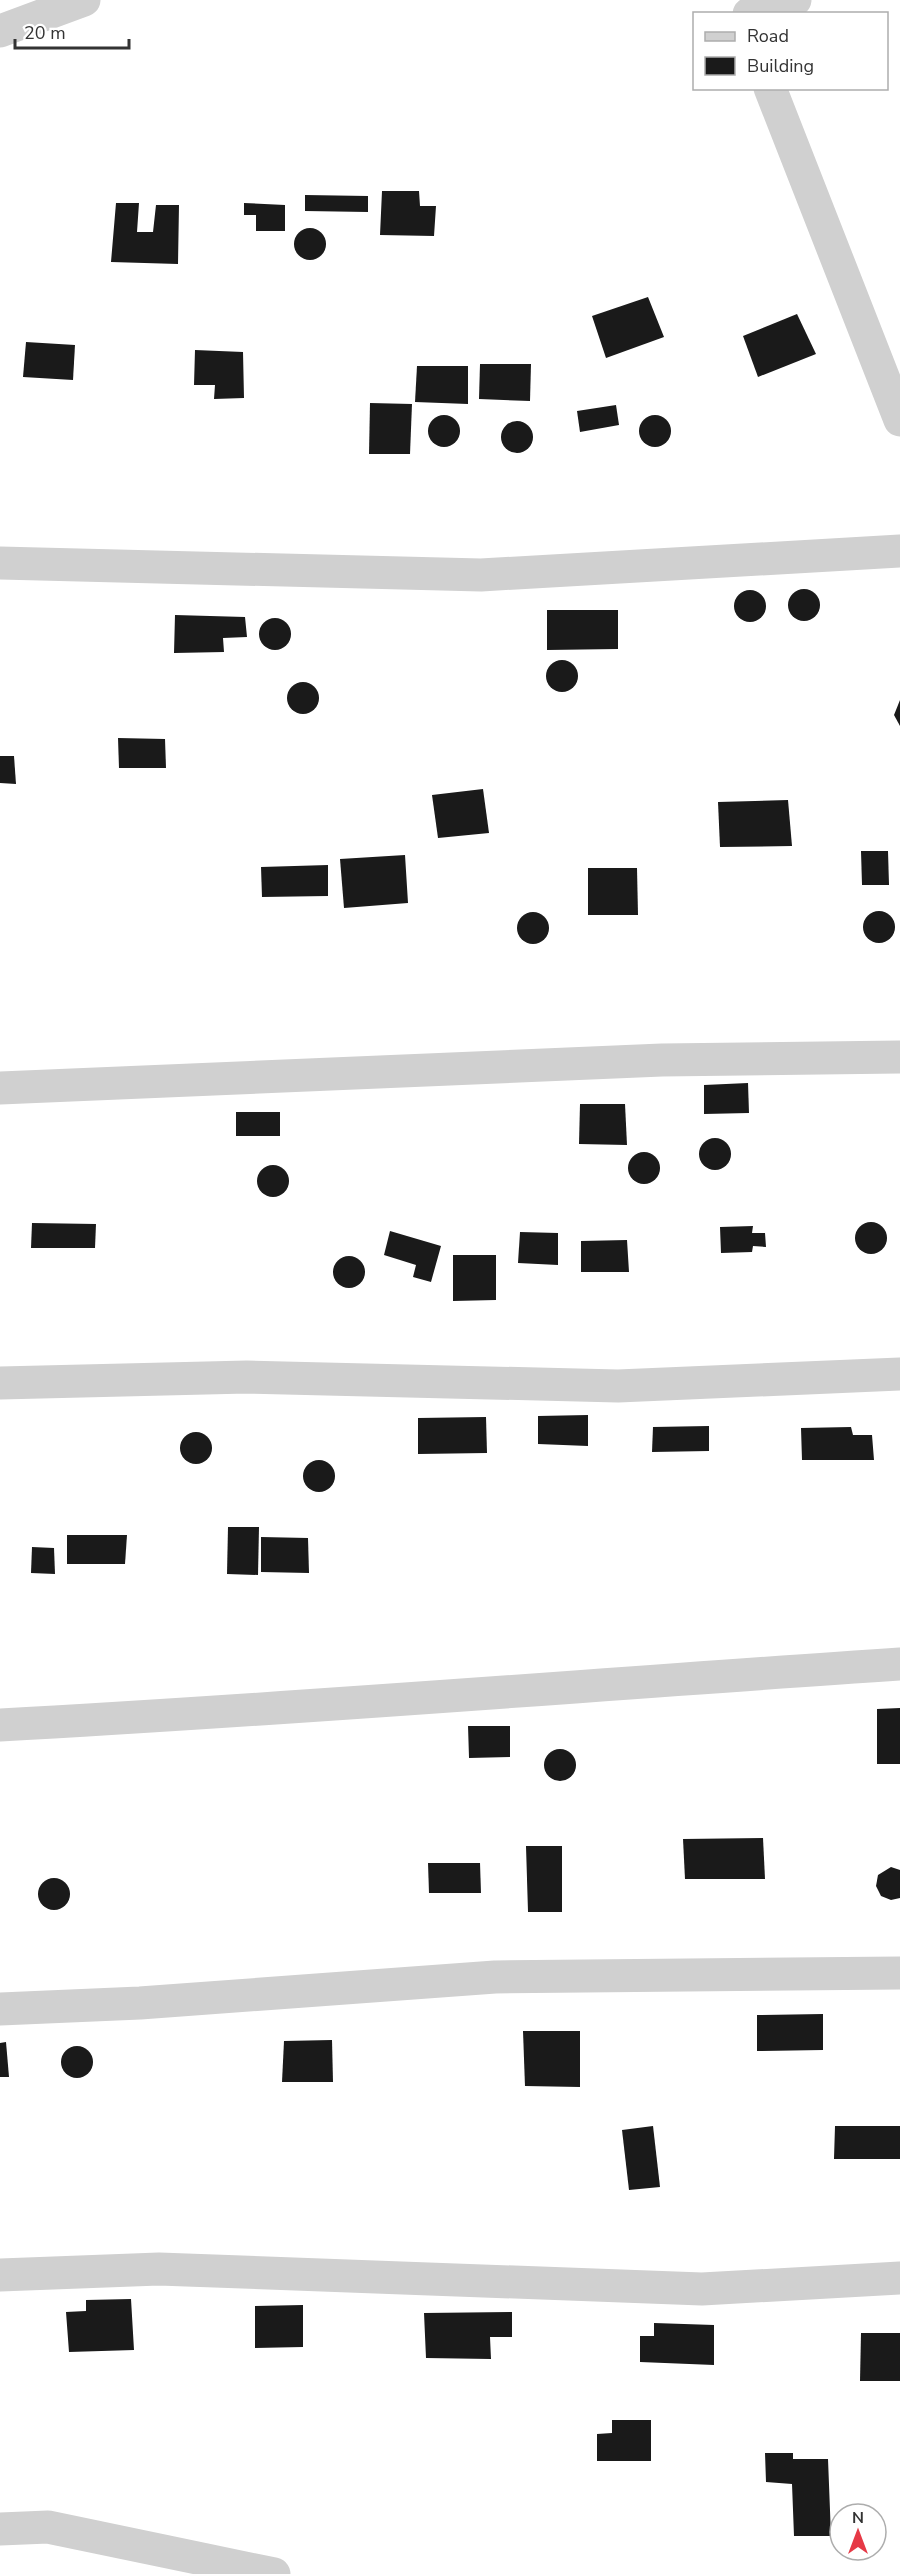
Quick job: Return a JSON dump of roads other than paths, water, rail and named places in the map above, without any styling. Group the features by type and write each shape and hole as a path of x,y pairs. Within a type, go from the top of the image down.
{"street":[{"path":"0,31 84,0"},
{"path":"756,12 795,0"},
{"path":"771,90 900,420"},
{"path":"0,562 481,575 900,551"},
{"path":"0,1088 662,1060 900,1057"},
{"path":"0,1383 247,1377 618,1386 900,1374"},
{"path":"0,1725 256,1712 900,1664"},
{"path":"0,2009 140,2003 495,1977 900,1973"},
{"path":"0,2275 159,2269 702,2289 900,2278"},
{"path":"0,2529 48,2527 274,2574"}]}
